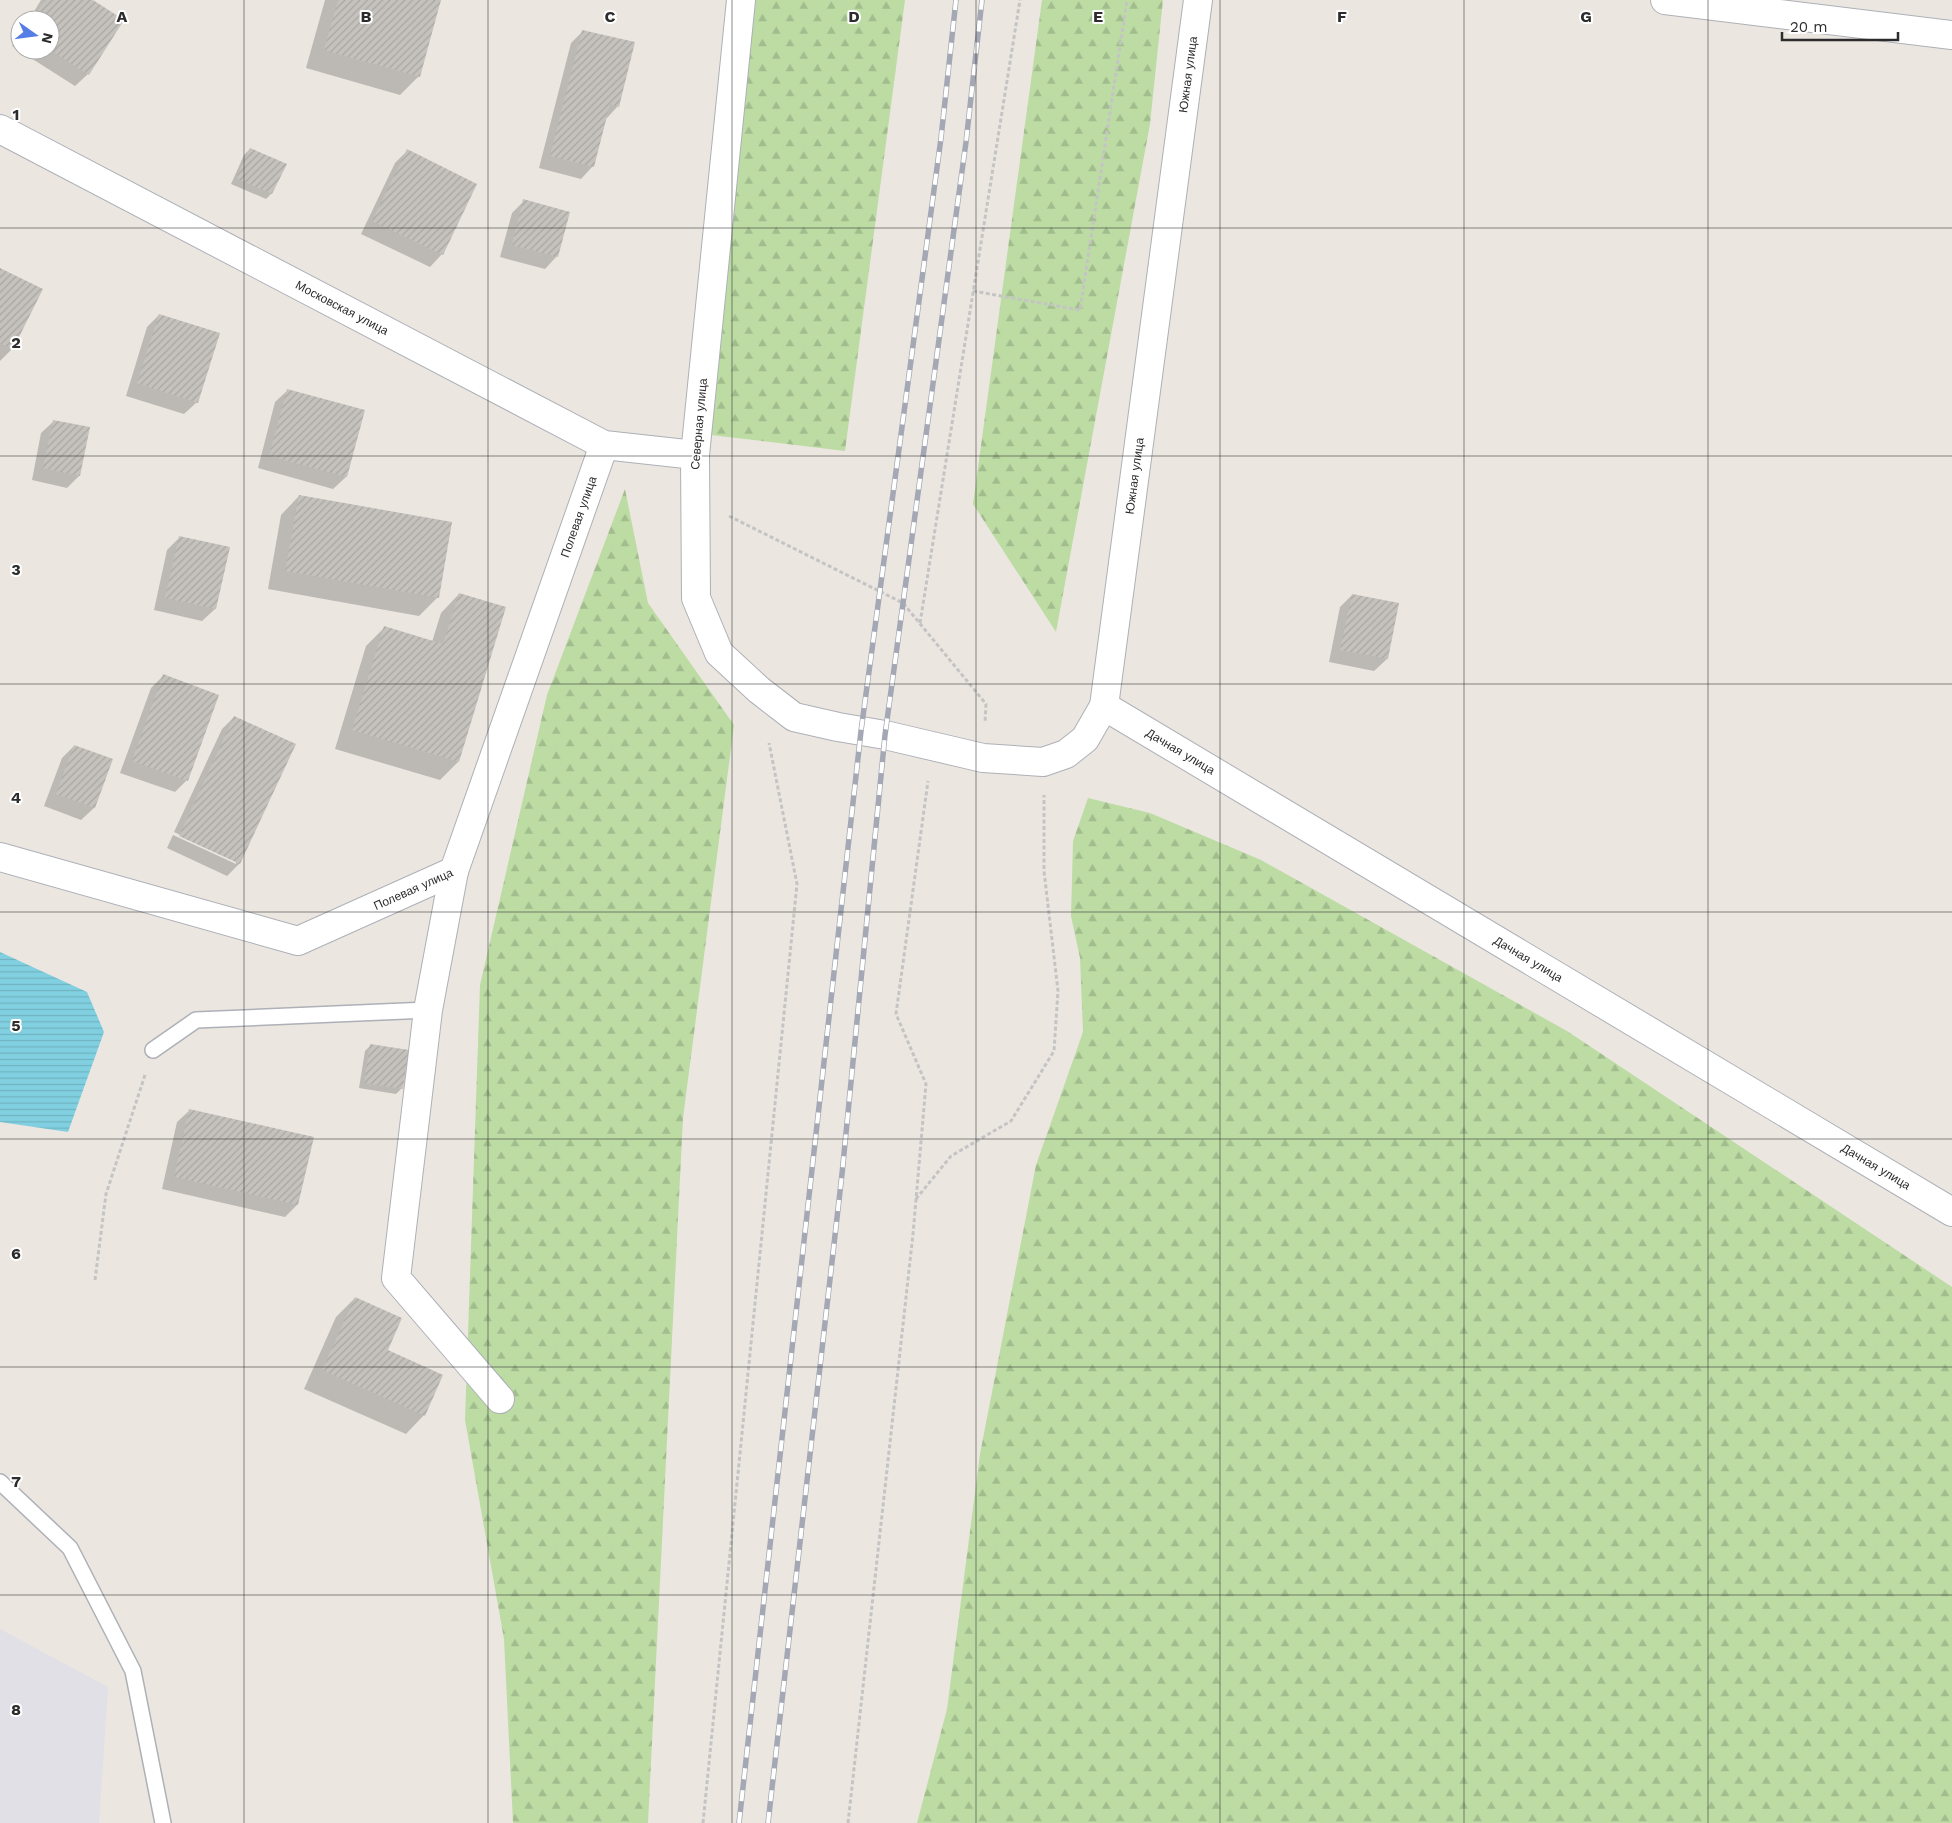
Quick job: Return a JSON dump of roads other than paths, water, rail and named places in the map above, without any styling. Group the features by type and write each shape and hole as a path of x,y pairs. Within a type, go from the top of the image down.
{"street":[{"name":"Северная улица","path":"741,0 695,455 696,598 719,653 760,690 794,716 838,727 885,735"},
{"name":"Южная улица","path":"885,735 983,758 1043,762 1066,754 1085,739 1104,706 1198,0"},
{"path":"1665,0 1952,35"},
{"name":"Московская улица","path":"0,128 604,445 695,455"},
{"name":"Полевая улица","path":"0,857 298,941 454,870 604,445"},
{"name":"Дачная улица","path":"1104,706 1952,1212"},
{"path":"454,870 428,1010 396,1278 500,1399"}],"lane":[{"path":"153,1050 196,1020 428,1010"},
{"path":"0,1482 70,1548 133,1671 163,1823"}],"water":[{"path":"0,952 87,992 104,1032 68,1132 0,1122"}],"railway":[{"path":"739,1823 861,731 941,138 956,0"},
{"path":"768,1823 842,1174 885,735 966,142 982,0"}]}
